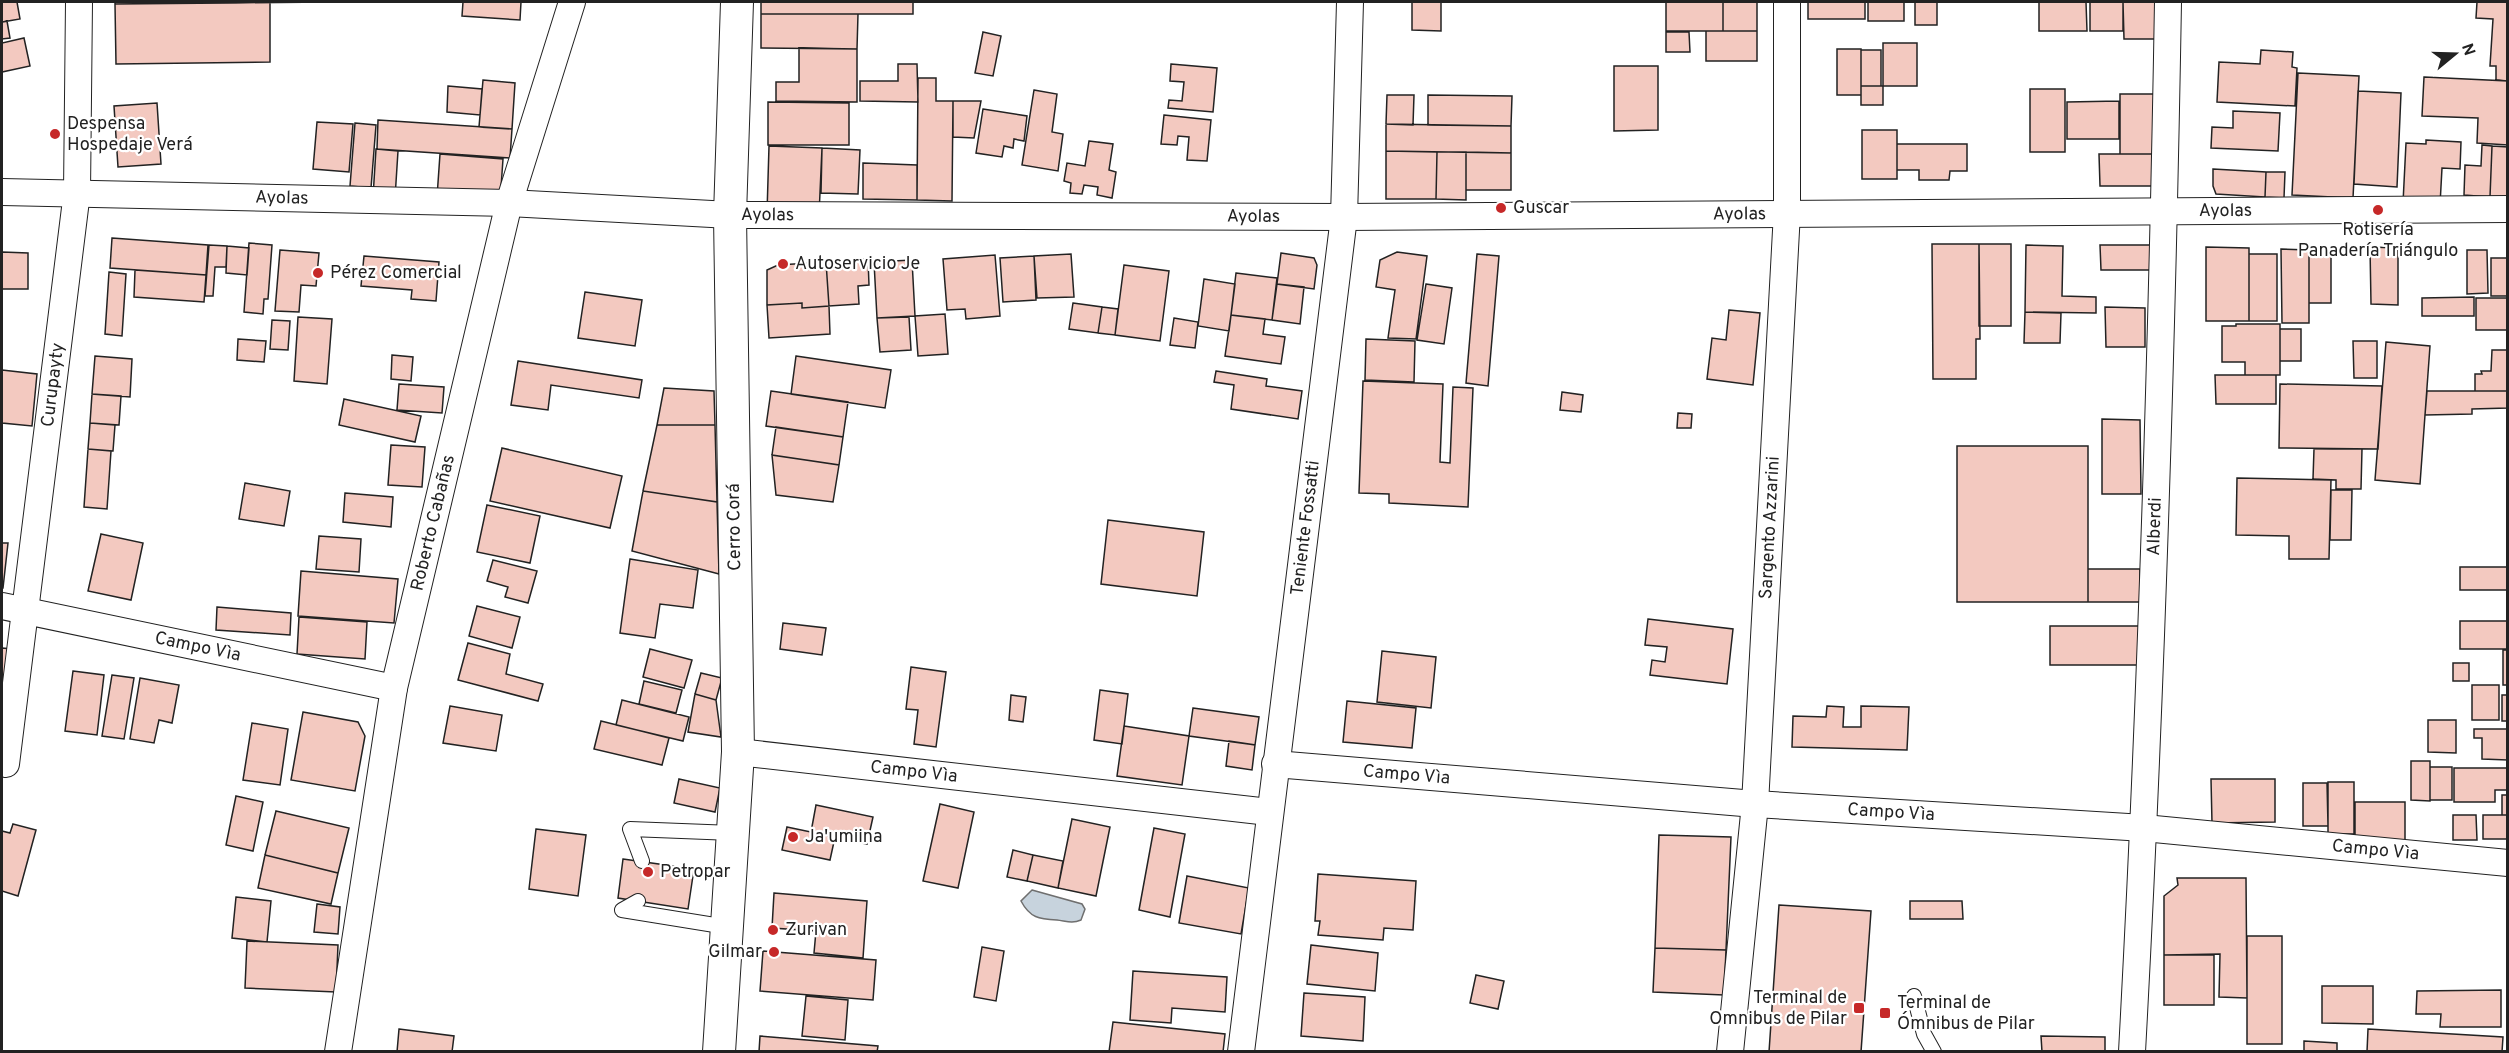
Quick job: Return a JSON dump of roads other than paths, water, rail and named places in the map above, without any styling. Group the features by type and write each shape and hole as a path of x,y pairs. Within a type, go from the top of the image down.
{"street":[{"name":"Curupayty","path":"6,764 13,607 77,192 80,2"},
{"name":"Roberto Cabañas","path":"338,1052 394,688 509,203 572,2"},
{"name":"Cerro Corá","path":"719,1052 738,752 730,214 737,2"},
{"name":"Teniente Fossatti","path":"1241,1052 1344,217 1350,2"},
{"name":"Sargento Azzarini","path":"1730,1052 1755,804 1787,212 1787,2"},
{"name":"Alberdi","path":"2132,1052 2144,828 2164,210 2168,2"},
{"name":"Ayolas","path":"2,192 509,203 730,214 1344,217 1787,212 2508,209"},
{"name":"Campo Vìa","path":"13,607 394,688"},
{"name":"Campo Vìa","path":"738,752 1269,812"},
{"name":"Campo Vìa","path":"1275,764 1755,804 2144,828 2508,862"}],"lane":[{"path":"642,861 630,830 733,833"},
{"path":"638,901 622,910 727,927"},
{"path":"1914,996 1924,1034 1934,1052"}],"place":[{"name":"Despensa Hospedaje Verá","path":"55,134"},
{"name":"Guscar","path":"1501,208"},
{"name":"Rotisería Panadería Triángulo","path":"2378,210"},
{"name":"Autoservicio Je","path":"783,264"},
{"name":"Pérez Comercial","path":"318,273"},
{"name":"Ja'umiina","path":"793,837"},
{"name":"Petropar","path":"648,872"},
{"name":"Zurivan","path":"773,930"},
{"name":"Gilmar","path":"774,952"},
{"name":"Terminal de Omnibus de Pilar","path":"1859,1008"},
{"name":"Terminal de Ómnibus de Pilar","path":"1885,1013"}]}
